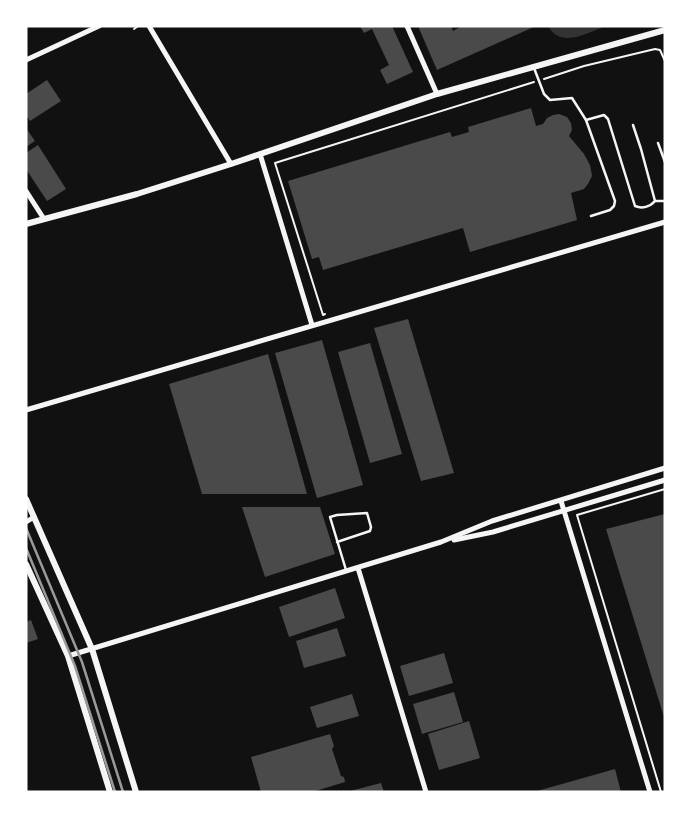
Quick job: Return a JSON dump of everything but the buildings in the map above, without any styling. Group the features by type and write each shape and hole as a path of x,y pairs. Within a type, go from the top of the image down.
{"street":[{"path":"26,60 99,26"},
{"path":"149,26 231,164"},
{"path":"407,26 437,94"},
{"path":"26,224 137,194 437,94 664,30"},
{"path":"260,154 312,326"},
{"path":"26,191 44,219"},
{"path":"26,410 665,222"},
{"path":"68,656 441,542 492,521 665,468"},
{"path":"441,542 493,532 665,480"},
{"path":"26,499 92,649 136,792"},
{"path":"561,501 650,792"},
{"path":"26,522 34,517"},
{"path":"26,564 68,656 110,792"},
{"path":"358,568 426,792"}],"lane":[{"path":"534,67 544,94 550,100 572,98 586,120 615,201 614,206 610,210 592,216"},
{"path":"586,120 604,115 608,119 635,206 639,208 651,205 655,201 665,201"},
{"path":"632,125 641,149 655,201"},
{"path":"658,143 665,162"},
{"path":"337,542 370,532 371,527 367,513 330,517 337,542 346,571"}],"path":[{"path":"134,29 138,26"},
{"path":"332,312 323,315 274,163 584,66 655,49 660,50 665,46"},
{"path":"660,50 665,61"},
{"path":"661,792 577,515 665,489"}],"shaded area":[{"path":"548,26 606,26 583,35 567,38 553,33"}],"railway":[{"path":"26,528 82,662 123,792"},
{"path":"26,548 75,666 115,792"}]}
